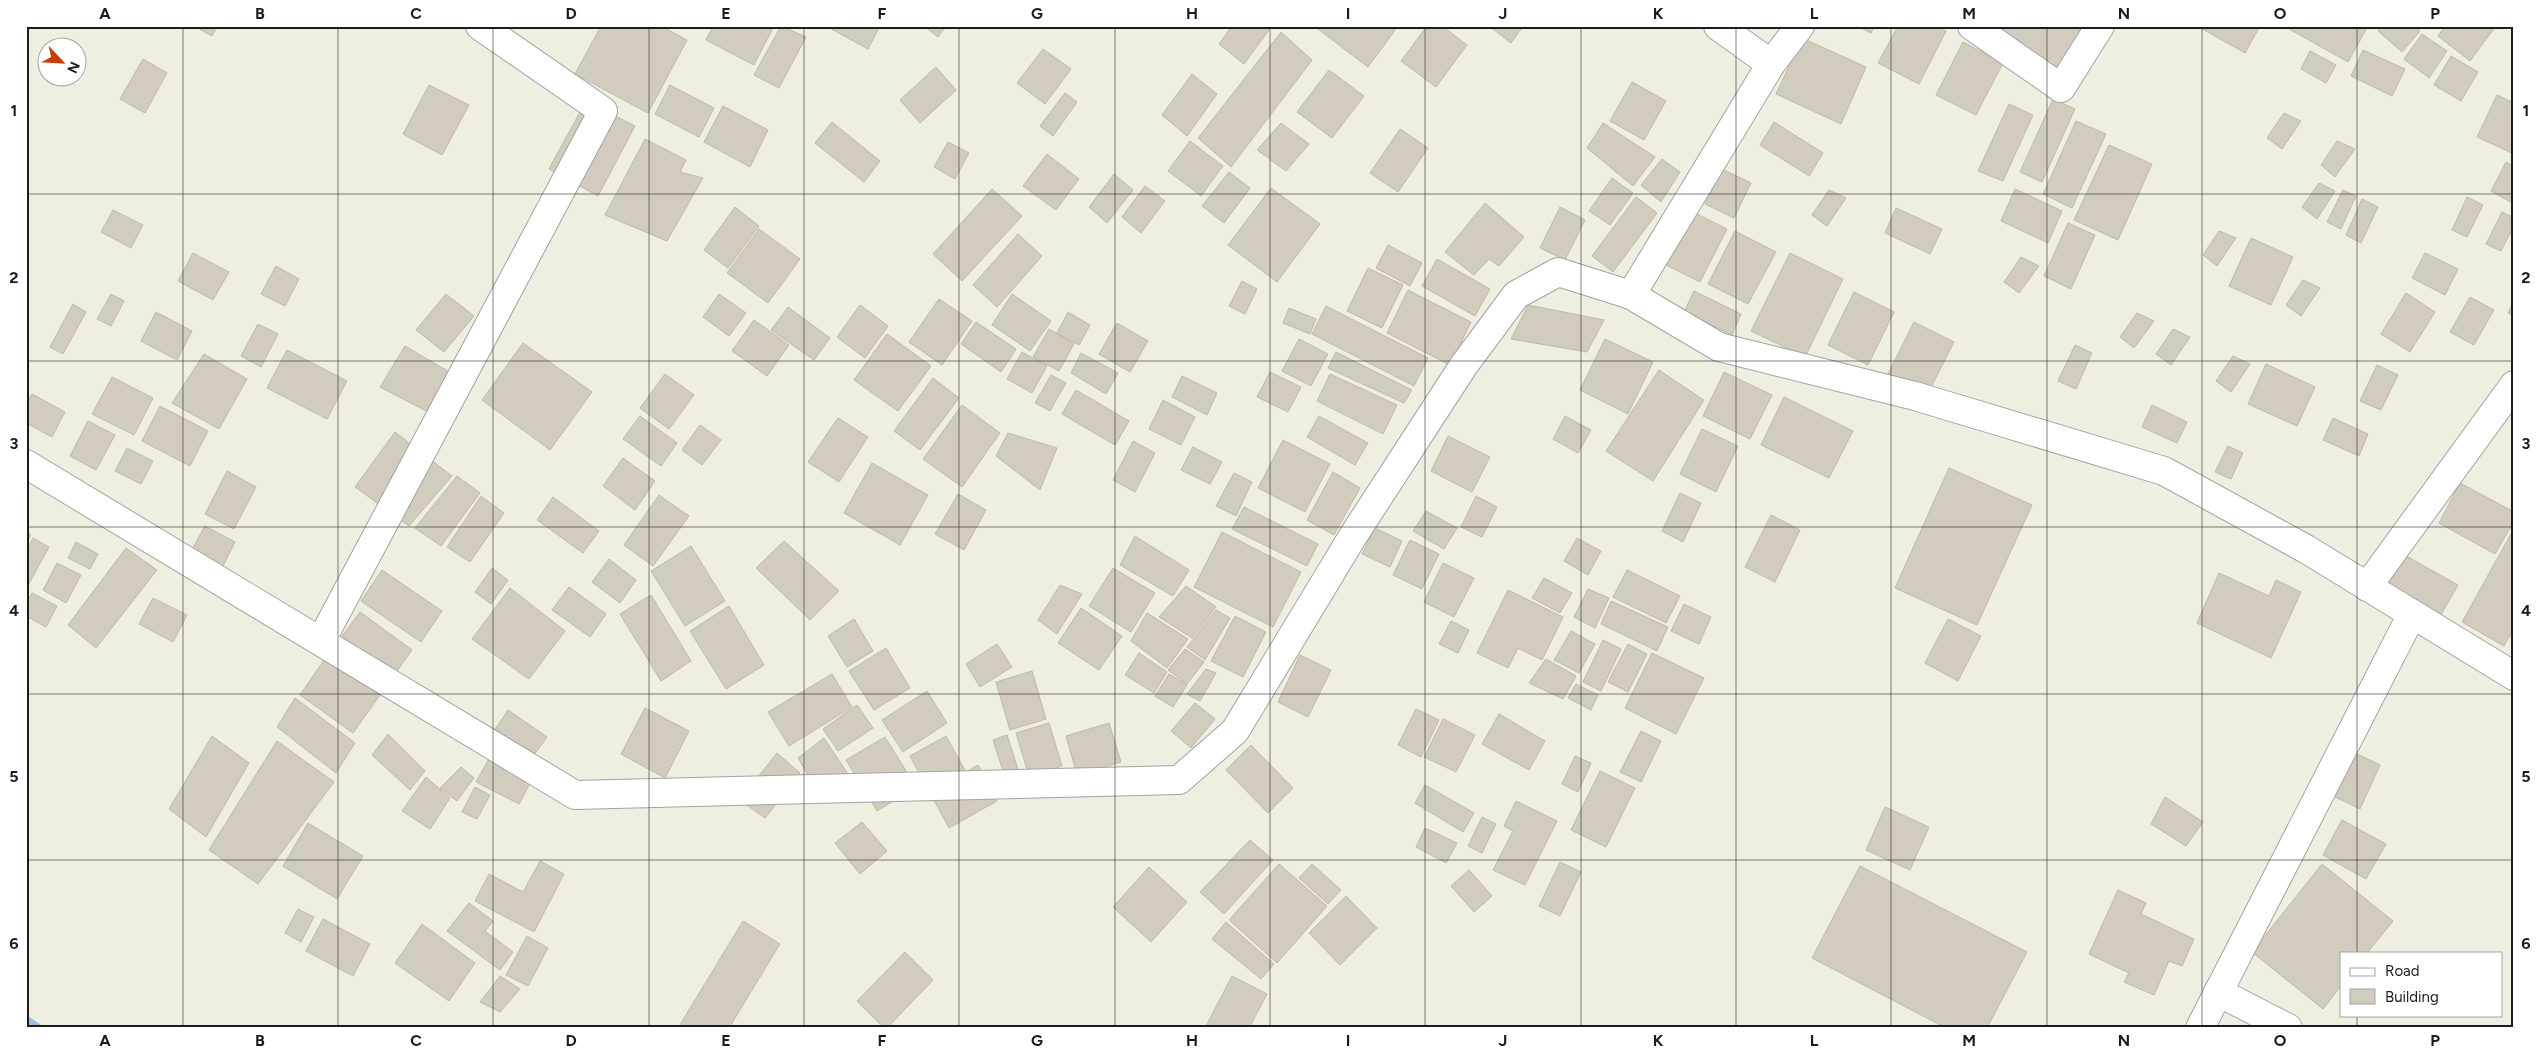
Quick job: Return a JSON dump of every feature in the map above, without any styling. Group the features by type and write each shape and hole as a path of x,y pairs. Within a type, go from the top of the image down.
{"street":[{"path":"320,641 603,111 480,26"},
{"path":"1718,26 1771,64"},
{"path":"1631,295 1771,64 1800,26"},
{"path":"1972,26 2061,88 2100,26"},
{"path":"26,464 575,795 1179,780 1235,731 1353,536 1464,365 1516,295 1558,272 1631,295 1719,347 1915,396 2164,471 2306,549 2514,676"},
{"path":"2367,587 2514,385"},
{"path":"2200,1028 2412,614"},
{"path":"2218,992 2288,1028"}],"water":[{"path":"26,1015 46,1028 26,1028"}],"building":[{"path":"194,26 217,26 212,36"},
{"path":"601,26 661,26 687,40 648,113 575,74"},
{"path":"713,26 774,26 754,65 706,40"},
{"path":"781,26 806,37 779,88 754,75"},
{"path":"826,26 880,26 868,49"},
{"path":"924,26 946,26 938,37"},
{"path":"1232,26 1272,26 1244,64 1219,44"},
{"path":"1314,26 1398,26 1368,67"},
{"path":"1427,26 1442,26 1467,45 1436,87 1401,61"},
{"path":"1489,26 1523,26 1511,43"},
{"path":"1857,26 1874,26 1871,33"},
{"path":"1898,26 1936,26 1946,31 1919,84 1878,63"},
{"path":"1992,26 2094,26 2060,76"},
{"path":"2197,26 2260,26 2245,53"},
{"path":"2284,26 2368,26 2348,62"},
{"path":"2382,26 2415,26 2420,31 2402,52 2378,31"},
{"path":"2445,26 2496,26 2470,61 2438,36"},
{"path":"1281,32 1312,60 1231,167 1198,138"},
{"path":"2422,34 2447,51 2429,78 2404,59"},
{"path":"1802,38 1866,67 1841,124 1776,94"},
{"path":"1963,42 2003,63 1976,115 1936,95"},
{"path":"1043,49 1071,69 1045,104 1017,83"},
{"path":"2363,50 2405,69 2392,96 2351,76"},
{"path":"2310,51 2336,65 2326,83 2301,69"},
{"path":"2451,56 2478,72 2461,101 2434,85"},
{"path":"143,59 167,73 145,113 120,99"},
{"path":"936,67 956,90 920,123 900,100"},
{"path":"1329,70 1364,96 1332,138 1297,112"},
{"path":"1192,74 1217,94 1187,136 1162,115"},
{"path":"1632,82 1666,101 1644,140 1610,121"},
{"path":"429,85 469,105 442,155 403,134"},
{"path":"670,85 714,108 699,137 655,114"},
{"path":"1065,93 1077,102 1053,136 1040,126"},
{"path":"2497,95 2514,103 2514,154 2477,137"},
{"path":"2053,99 2075,109 2042,182 2020,172"},
{"path":"586,101 635,126 598,196 549,169"},
{"path":"2009,104 2033,115 2003,181 1978,171"},
{"path":"723,106 768,130 750,167 704,142"},
{"path":"2284,113 2301,121 2282,149 2267,138"},
{"path":"2076,121 2106,134 2072,208 2043,194"},
{"path":"832,122 880,161 864,182 815,143"},
{"path":"1774,122 1823,153 1809,176 1760,145"},
{"path":"1281,123 1309,144 1286,171 1257,150"},
{"path":"1603,123 1655,157 1633,186 1587,148"},
{"path":"1400,129 1428,148 1398,192 1370,173"},
{"path":"645,139 686,160 680,172 703,178 667,241 605,215"},
{"path":"1190,141 1223,166 1201,196 1168,171"},
{"path":"2337,141 2355,149 2335,177 2321,165"},
{"path":"948,142 969,153 955,179 934,167"},
{"path":"2109,145 2152,164 2118,240 2074,220"},
{"path":"1047,154 1079,179 1056,210 1023,186"},
{"path":"1662,159 1680,172 1661,202 1641,185"},
{"path":"2506,162 2514,166 2514,204 2491,191"},
{"path":"1722,169 1751,183 1734,218 1705,204"},
{"path":"1229,172 1250,188 1224,223 1202,206"},
{"path":"1114,174 1133,190 1107,223 1089,207"},
{"path":"1612,178 1633,193 1610,225 1589,211"},
{"path":"2319,183 2335,191 2317,219 2302,207"},
{"path":"1145,186 1165,201 1141,233 1122,217"},
{"path":"1271,188 1320,224 1277,282 1228,245"},
{"path":"992,189 1022,216 962,281 933,254"},
{"path":"2015,189 2062,211 2048,243 2001,221"},
{"path":"1829,190 1846,198 1827,226 1812,215"},
{"path":"2343,190 2356,196 2341,229 2327,222"},
{"path":"1636,197 1657,213 1613,272 1592,256"},
{"path":"2467,197 2483,205 2467,237 2452,230"},
{"path":"2362,199 2378,207 2361,243 2346,235"},
{"path":"1485,203 1524,237 1499,266 1489,259 1474,275 1445,252"},
{"path":"735,207 759,226 728,268 704,250"},
{"path":"1560,207 1585,220 1565,260 1540,248"},
{"path":"1896,208 1942,229 1930,254 1885,233"},
{"path":"1687,209 1727,229 1700,282 1660,262"},
{"path":"113,210 143,225 131,248 101,232"},
{"path":"2502,212 2514,218 2514,226 2501,251 2486,244"},
{"path":"2068,223 2095,235 2071,289 2044,276"},
{"path":"759,229 800,259 768,303 727,273"},
{"path":"1735,231 1776,252 1748,304 1708,284"},
{"path":"2219,231 2236,238 2217,266 2203,255"},
{"path":"1018,234 1042,256 997,307 973,285"},
{"path":"2251,238 2293,257 2271,305 2229,286"},
{"path":"1388,245 1422,263 1410,286 1376,268"},
{"path":"193,253 229,272 213,300 178,281"},
{"path":"1790,253 1843,279 1805,357 1751,331"},
{"path":"2425,253 2458,269 2445,295 2412,278"},
{"path":"2021,257 2039,266 2019,293 2004,282"},
{"path":"1437,259 1490,289 1475,316 1422,286"},
{"path":"276,266 299,279 285,306 261,294"},
{"path":"1368,268 1403,285 1382,328 1347,311"},
{"path":"2303,280 2320,288 2301,316 2286,305"},
{"path":"1242,281 1257,289 1245,314 1229,306"},
{"path":"1408,290 1471,322 1450,365 1387,333"},
{"path":"1694,291 1741,314 1732,335 1684,312"},
{"path":"1854,292 1894,312 1868,365 1828,345"},
{"path":"2406,293 2435,312 2410,352 2381,334"},
{"path":"111,294 124,301 111,326 97,319"},
{"path":"446,294 474,316 444,352 416,330"},
{"path":"719,294 746,313 729,336 703,317"},
{"path":"1012,294 1051,321 1030,351 992,325"},
{"path":"2470,297 2494,310 2474,345 2450,332"},
{"path":"939,299 972,321 942,365 909,342"},
{"path":"2514,301 2514,316 2508,313"},
{"path":"73,304 86,312 63,354 50,347"},
{"path":"860,305 888,326 865,358 837,337"},
{"path":"1528,305 1604,320 1587,352 1511,339"},
{"path":"1326,306 1428,358 1414,386 1312,334"},
{"path":"788,307 830,338 814,360 771,330"},
{"path":"1289,308 1316,319 1310,334 1283,323"},
{"path":"156,312 192,331 177,360 141,341"},
{"path":"1068,312 1090,325 1079,345 1057,333"},
{"path":"2137,313 2154,321 2134,348 2120,337"},
{"path":"754,320 789,345 767,376 732,351"},
{"path":"976,322 1016,349 1001,372 961,344"},
{"path":"1914,322 1954,342 1927,395 1888,374"},
{"path":"1117,323 1148,341 1130,372 1099,354"},
{"path":"258,324 278,334 261,367 241,356"},
{"path":"1049,329 1074,344 1059,371 1033,357"},
{"path":"2173,329 2190,337 2171,365 2156,354"},
{"path":"887,334 931,366 898,411 854,380"},
{"path":"1299,339 1328,354 1311,386 1282,371"},
{"path":"1605,339 1653,362 1628,414 1580,390"},
{"path":"523,343 592,392 550,450 482,400"},
{"path":"2075,345 2092,353 2076,389 2058,381"},
{"path":"405,346 451,373 428,412 380,387"},
{"path":"287,350 347,381 327,419 267,388"},
{"path":"1022,352 1047,366 1032,393 1007,379"},
{"path":"1336,352 1412,390 1404,403 1328,368"},
{"path":"1081,353 1118,373 1106,394 1071,373"},
{"path":"204,354 247,379 219,429 172,403"},
{"path":"2233,356 2250,364 2231,392 2216,381"},
{"path":"2266,364 2315,387 2297,426 2248,404"},
{"path":"2377,365 2398,375 2381,410 2360,401"},
{"path":"1659,370 1704,400 1653,481 1606,451"},
{"path":"1270,372 1301,387 1288,412 1257,397"},
{"path":"1724,372 1772,395 1750,439 1703,416"},
{"path":"665,374 694,395 669,429 640,408"},
{"path":"1330,374 1397,405 1383,434 1317,401"},
{"path":"1051,375 1066,383 1050,411 1035,403"},
{"path":"1182,376 1217,393 1207,415 1172,397"},
{"path":"112,377 153,398 134,435 92,414"},
{"path":"933,378 959,398 920,450 894,431"},
{"path":"1076,390 1129,421 1115,445 1062,414"},
{"path":"32,394 65,412 52,437 26,423 26,404"},
{"path":"1784,397 1853,431 1829,478 1761,445"},
{"path":"1163,400 1195,417 1181,445 1149,429"},
{"path":"962,405 1000,433 962,487 923,459"},
{"path":"2152,405 2187,422 2177,443 2142,427"},
{"path":"160,406 208,431 190,466 142,441"},
{"path":"640,416 677,443 661,466 623,439"},
{"path":"1319,416 1368,443 1355,465 1307,437"},
{"path":"1565,416 1591,430 1578,453 1553,439"},
{"path":"838,418 868,437 839,482 808,462"},
{"path":"2333,418 2368,434 2359,456 2323,440"},
{"path":"88,421 115,435 96,470 70,456"},
{"path":"700,425 721,440 702,465 682,450"},
{"path":"1702,429 1738,446 1716,492 1680,474"},
{"path":"395,432 452,476 409,526 355,487"},
{"path":"1008,433 1057,448 1040,490 996,456"},
{"path":"1448,436 1490,457 1472,492 1431,471"},
{"path":"1283,440 1330,464 1305,512 1258,488"},
{"path":"1133,441 1155,453 1135,492 1113,480"},
{"path":"2228,446 2243,453 2231,479 2215,472"},
{"path":"1193,447 1222,462 1210,484 1181,470"},
{"path":"127,448 153,461 141,484 115,471"},
{"path":"623,458 655,481 635,510 603,486"},
{"path":"872,463 928,495 900,545 844,513"},
{"path":"1949,468 2032,505 1977,625 1895,588"},
{"path":"227,471 256,487 234,529 205,514"},
{"path":"1333,472 1360,488 1334,535 1307,520"},
{"path":"1234,473 1252,482 1236,516 1216,506"},
{"path":"457,476 480,493 441,546 415,528"},
{"path":"2460,483 2514,512 2514,521 2495,554 2439,523"},
{"path":"1680,493 1701,503 1683,542 1662,531"},
{"path":"958,494 986,510 964,550 935,534"},
{"path":"659,495 689,516 653,566 624,545"},
{"path":"481,496 504,513 470,562 447,547"},
{"path":"1476,496 1497,507 1482,537 1461,527"},
{"path":"553,497 599,531 583,553 537,520"},
{"path":"1244,507 1318,544 1307,566 1232,529"},
{"path":"1426,511 1457,528 1444,549 1413,531"},
{"path":"1771,515 1800,530 1775,582 1745,567"},
{"path":"205,526 235,542 221,570 190,553"},
{"path":"1375,528 1402,541 1390,567 1362,554"},
{"path":"26,532 31,535 26,544"},
{"path":"1222,532 1301,572 1273,627 1194,587"},
{"path":"2511,534 2514,536 2514,628 2504,646 2462,622"},
{"path":"1135,536 1189,570 1173,596 1120,565"},
{"path":"33,538 49,547 26,589 26,551"},
{"path":"1577,538 1601,551 1588,575 1564,561"},
{"path":"1410,540 1439,554 1422,589 1393,575"},
{"path":"784,541 839,591 810,620 756,568"},
{"path":"76,542 98,554 90,569 68,558"},
{"path":"691,546 725,601 685,626 651,571"},
{"path":"126,548 157,570 96,648 68,625"},
{"path":"2399,552 2458,585 2439,618 2381,586"},
{"path":"609,559 636,580 620,603 592,582"},
{"path":"57,563 81,575 66,603 43,590"},
{"path":"1443,563 1474,578 1454,617 1424,602"},
{"path":"492,568 508,580 491,604 475,592"},
{"path":"1113,568 1155,593 1131,632 1089,606"},
{"path":"382,570 442,611 421,642 361,601"},
{"path":"1627,570 1680,596 1666,623 1613,597"},
{"path":"2219,573 2269,596 2276,580 2301,592 2271,658 2197,623"},
{"path":"1544,578 1572,593 1560,613 1532,598"},
{"path":"1060,585 1082,594 1057,634 1038,620"},
{"path":"1186,586 1216,607 1192,638 1159,617"},
{"path":"569,587 606,614 590,637 552,610"},
{"path":"510,588 565,631 529,679 472,639"},
{"path":"1588,589 1609,598 1595,628 1574,617"},
{"path":"1508,590 1563,617 1542,660 1518,648 1508,668 1477,653"},
{"path":"32,593 57,606 46,627 26,616 26,603"},
{"path":"651,595 691,661 661,681 620,614"},
{"path":"153,598 187,615 173,642 139,624"},
{"path":"1611,601 1668,627 1657,651 1601,624"},
{"path":"1684,604 1711,617 1699,644 1671,631"},
{"path":"729,606 764,665 726,689 690,631"},
{"path":"1081,608 1122,636 1099,670 1058,643"},
{"path":"1216,610 1230,618 1205,660 1187,647"},
{"path":"360,612 412,650 394,675 342,636"},
{"path":"1147,613 1188,639 1167,668 1131,641"},
{"path":"1235,616 1266,632 1243,677 1211,661"},
{"path":"854,619 873,651 847,667 828,636"},
{"path":"1948,619 1981,636 1958,681 1925,663"},
{"path":"1451,621 1469,630 1458,653 1439,644"},
{"path":"1571,631 1595,644 1579,673 1554,660"},
{"path":"1603,640 1621,649 1601,691 1583,682"},
{"path":"997,644 1012,667 980,687 966,664"},
{"path":"1628,644 1647,654 1628,692 1608,682"},
{"path":"886,648 910,688 874,710 849,671"},
{"path":"1185,649 1204,662 1187,684 1168,670"},
{"path":"1139,653 1167,672 1154,693 1125,675"},
{"path":"1652,653 1704,678 1676,734 1625,708"},
{"path":"1300,655 1331,670 1308,717 1278,702"},
{"path":"326,657 380,695 353,733 300,695"},
{"path":"1546,659 1576,676 1563,699 1529,683"},
{"path":"1206,669 1216,673 1200,701 1187,694"},
{"path":"1032,671 1046,719 1010,730 996,682"},
{"path":"832,674 852,707 789,746 768,712"},
{"path":"1169,674 1187,685 1173,707 1155,696"},
{"path":"1576,684 1598,695 1591,710 1568,698"},
{"path":"927,691 947,723 903,752 882,720"},
{"path":"295,698 355,743 336,773 277,727"},
{"path":"1195,703 1215,719 1191,748 1171,731"},
{"path":"857,705 873,728 838,751 823,729"},
{"path":"645,708 689,731 665,778 621,754"},
{"path":"1416,709 1439,720 1421,757 1398,745"},
{"path":"508,710 547,737 528,763 490,737"},
{"path":"1499,714 1545,741 1529,770 1482,744"},
{"path":"1443,719 1475,735 1456,772 1424,757"},
{"path":"1049,723 1062,766 1029,776 1016,733"},
{"path":"1109,723 1121,762 1077,775 1066,736"},
{"path":"1641,731 1661,741 1641,782 1620,772"},
{"path":"388,734 425,771 410,790 372,755"},
{"path":"1007,735 1018,769 1004,774 993,740"},
{"path":"212,736 249,763 206,837 169,809"},
{"path":"946,736 966,772 978,765 997,801 949,828 910,756"},
{"path":"885,737 916,787 877,811 846,760"},
{"path":"824,738 852,780 822,799 798,758"},
{"path":"277,741 334,782 258,884 209,850"},
{"path":"1251,745 1293,788 1268,813 1226,770"},
{"path":"493,752 535,774 519,804 476,782"},
{"path":"2353,752 2380,765 2360,809 2333,796"},
{"path":"777,753 800,773 765,818 740,800"},
{"path":"1575,756 1591,763 1578,792 1562,784"},
{"path":"461,767 474,778 457,801 440,788"},
{"path":"1600,771 1635,788 1606,847 1571,830"},
{"path":"426,777 450,798 430,829 402,811"},
{"path":"1425,785 1474,813 1463,832 1415,803"},
{"path":"475,787 490,795 477,819 462,812"},
{"path":"2165,797 2203,822 2186,846 2151,824"},
{"path":"1516,801 1557,821 1525,885 1493,870 1513,831 1504,826"},
{"path":"1885,807 1929,827 1910,870 1866,850"},
{"path":"1482,817 1496,824 1482,853 1468,846"},
{"path":"2342,820 2386,844 2366,879 2323,855"},
{"path":"862,822 887,851 860,874 835,843"},
{"path":"308,823 363,856 337,899 283,866"},
{"path":"1425,828 1457,843 1446,863 1416,847"},
{"path":"1250,840 1273,860 1224,914 1200,892"},
{"path":"540,861 564,874 534,932 475,901 489,874 523,892"},
{"path":"1560,862 1581,872 1560,916 1539,906"},
{"path":"1279,864 1327,906 1277,963 1229,920"},
{"path":"1312,864 1341,890 1328,904 1299,878"},
{"path":"2322,864 2393,921 2368,952 2340,952 2340,987 2323,1009 2252,952"},
{"path":"1860,866 2027,952 1987,1028 1946,1028 1812,958"},
{"path":"1149,867 1187,902 1151,942 1113,907"},
{"path":"1469,870 1492,896 1474,912 1451,886"},
{"path":"2118,890 2146,903 2141,914 2194,939 2182,966 2169,961 2154,995 2124,982 2129,973 2089,954"},
{"path":"1346,896 1377,928 1340,965 1309,933"},
{"path":"469,903 493,921 485,931 513,952 500,970 447,931"},
{"path":"298,909 314,917 301,942 285,933"},
{"path":"323,919 370,944 353,976 306,951"},
{"path":"743,921 780,944 729,1028 678,1028"},
{"path":"1226,922 1274,964 1261,979 1212,939"},
{"path":"422,924 475,963 449,1001 395,963"},
{"path":"527,936 548,948 528,986 506,975"},
{"path":"905,952 933,980 887,1028 884,1028 857,1001"},
{"path":"500,976 520,989 500,1012 480,1002"},
{"path":"1232,976 1267,994 1249,1028 1205,1028"}]}
